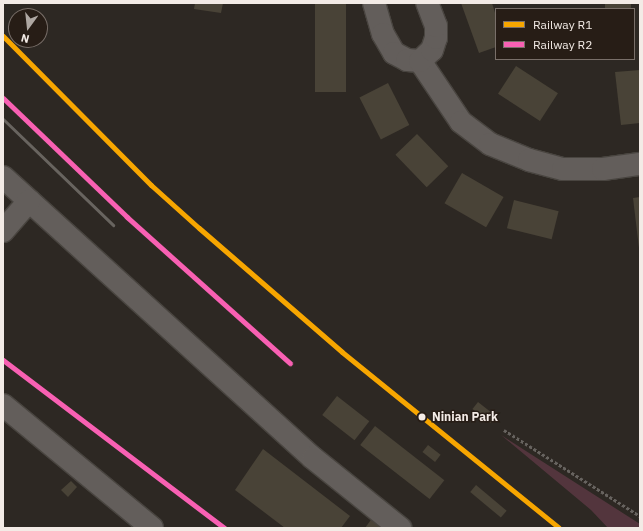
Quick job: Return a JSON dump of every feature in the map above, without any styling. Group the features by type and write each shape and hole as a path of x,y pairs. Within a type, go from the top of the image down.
{"street":[{"path":"374,3 383,34 394,53 407,60 420,62 461,122 490,144 529,160 583,171 640,164"},
{"path":"420,62 432,50 436,38 436,26 427,3"},
{"path":"3,177 313,458 400,528"},
{"path":"3,230 29,201"},
{"path":"3,405 152,528"}],"path":[{"path":"504,430 640,516"}],"shaded area":[{"path":"501,435 640,524 640,528 608,528 591,510"}],"building":[{"path":"195,3 223,3 221,13 194,9"},
{"path":"315,3 346,3 346,92 315,92"},
{"path":"461,3 492,3 495,13 495,47 479,53"},
{"path":"605,3 631,3 631,8 605,8"},
{"path":"516,66 558,93 540,121 498,94"},
{"path":"640,70 640,123 621,125 615,72"},
{"path":"388,83 409,125 381,139 359,98"},
{"path":"417,134 448,166 427,187 395,155"},
{"path":"462,173 504,197 486,227 444,203"},
{"path":"640,197 640,248 639,248 633,198"},
{"path":"514,200 559,211 552,239 507,228"},
{"path":"337,396 369,421 355,440 322,415"},
{"path":"478,402 496,416 491,423 472,409"},
{"path":"375,426 444,480 430,499 360,445"},
{"path":"428,445 441,455 435,462 422,452"},
{"path":"263,449 350,516 341,528 285,528 235,490"},
{"path":"71,481 77,487 68,497 61,490"},
{"path":"476,485 507,511 501,518 470,492"},
{"path":"373,517 388,528 365,528"}],"railway":[{"path":"3,98 127,217 290,363"},
{"path":"3,119 113,225"},
{"path":"3,360 224,528"}],"rail line":[{"name":"R1","path":"3,36 151,185 199,228 342,352 559,528"},
{"name":"R2","path":"3,98 127,217 290,363"},
{"name":"R2","path":"3,360 224,528"}],"place":[{"name":"Ninian Park","path":"422,417"}]}
